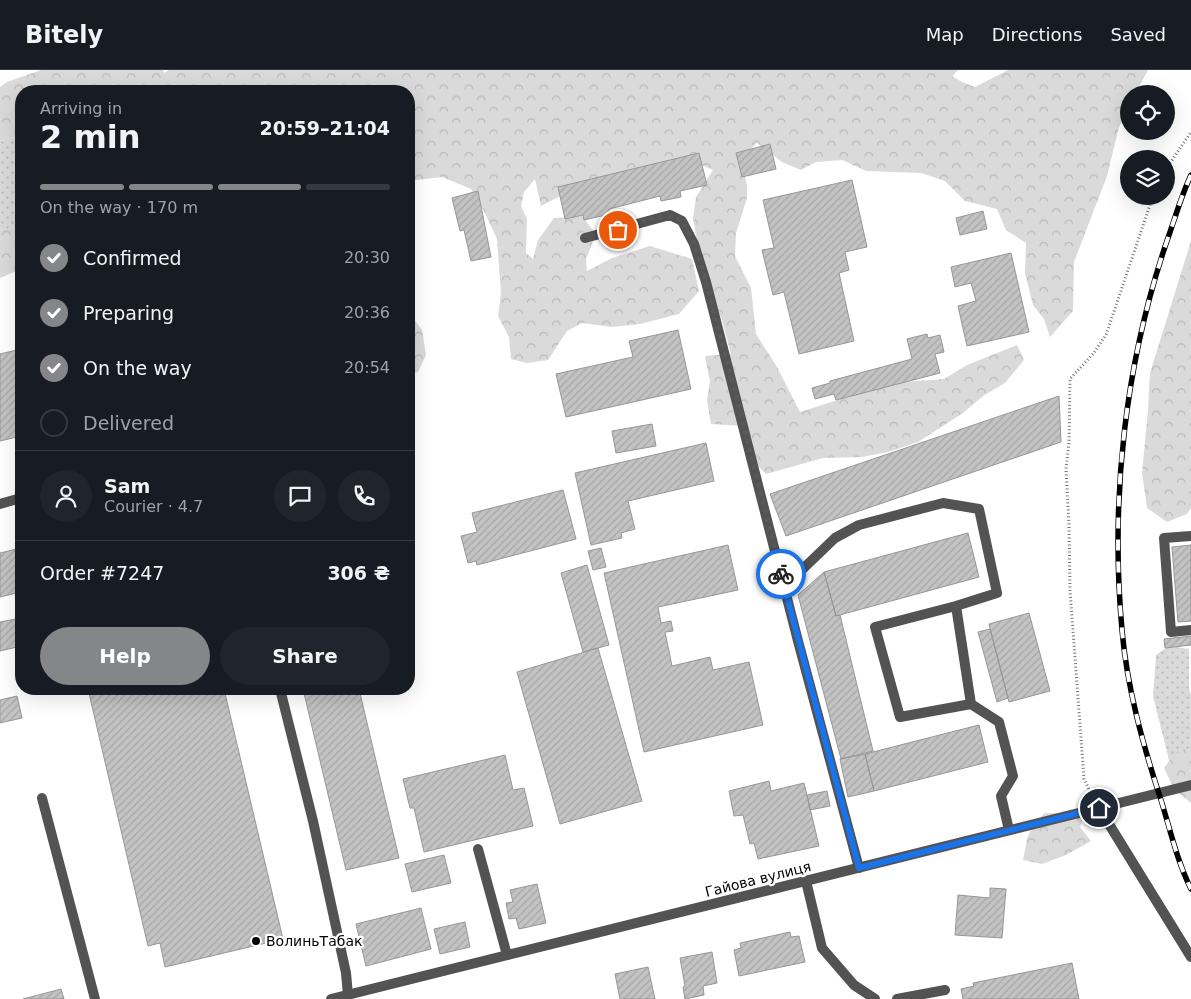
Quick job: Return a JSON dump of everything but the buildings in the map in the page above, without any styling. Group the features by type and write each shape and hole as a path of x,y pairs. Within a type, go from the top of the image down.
{"street":[{"path":"585,238 670,216 682,221 694,244 706,282 784,587 859,868"},
{"path":"0,504 15,500"},
{"path":"784,587 835,538 859,525 942,503 979,509 997,593 956,606 875,626 900,717 971,704 999,722 1013,776 1001,796 1008,830"},
{"path":"1191,536 1164,538 1171,632 1191,630"},
{"path":"956,606 971,704"},
{"path":"281,695 319,850 346,973 348,995"},
{"name":"Гайова вулиця","path":"331,999 1191,785"},
{"path":"42,798 95,999"},
{"path":"1099,808 1191,957"},
{"path":"478,849 507,955"},
{"path":"806,881 822,948 854,985 875,999"},
{"path":"897,999 945,990"}],"path":[{"path":"1175,156 1191,132"},
{"path":"1099,808 1084,779 1076,650 1070,590 1066,469 1069,443 1070,379 1093,354 1106,335 1150,205"}],"green space":[{"path":"41,70 163,70 164,73 169,70 958,70 952,76 975,87 1008,70 1148,70 1140,85 1120,85 1120,125 1107,176 1074,262 1073,311 1050,337 1044,319 1033,305 1025,273 1026,243 1006,230 997,209 965,201 945,181 921,173 866,171 842,160 816,162 801,170 782,162 757,143 741,158 747,186 747,198 736,233 735,256 751,288 756,334 777,367 800,412 850,396 877,384 944,379 967,365 1017,345 1024,360 1005,383 983,396 963,413 918,442 888,452 862,457 823,458 766,474 745,452 745,426 711,424 707,400 710,381 705,356 731,354 722,320 704,279 693,218 696,197 713,170 683,157 666,170 589,181 541,206 535,179 524,192 521,206 527,219 526,253 533,259 538,240 554,218 582,216 596,234 586,259 587,271 612,258 650,246 692,259 699,291 679,314 640,324 612,327 582,323 567,331 548,360 527,363 511,359 509,337 498,316 501,294 497,239 471,189 442,177 415,180 415,85 15,85 15,137 0,141 0,87 7,82"},
{"path":"15,137 15,227 0,231 0,141"},
{"path":"15,227 15,272 0,278 0,231"},
{"path":"1191,241 1191,508 1187,514 1167,522 1147,508 1142,473 1150,373"},
{"path":"415,320 422,330 426,355 418,372 415,373"},
{"path":"1169,646 1189,649 1191,754 1169,760 1153,696 1156,655"},
{"path":"1184,749 1191,750 1191,803 1174,789 1164,768 1175,753"},
{"path":"1045,813 1068,813 1083,818 1080,827 1091,841 1066,855 1042,864 1023,860 1027,839 1033,824"}],"railway":[{"path":"1191,175 1169,235 1141,331 1124,430 1118,530 1122,630 1132,695 1142,737 1174,845 1191,889"}],"way so far":[{"path":"618,230 670,216 682,221 694,244 711,300 781,574"}],"place":[{"name":"ВолиньТабак","path":"256,941"}],"route":[{"path":"781,574 859,868 1099,808"}]}
